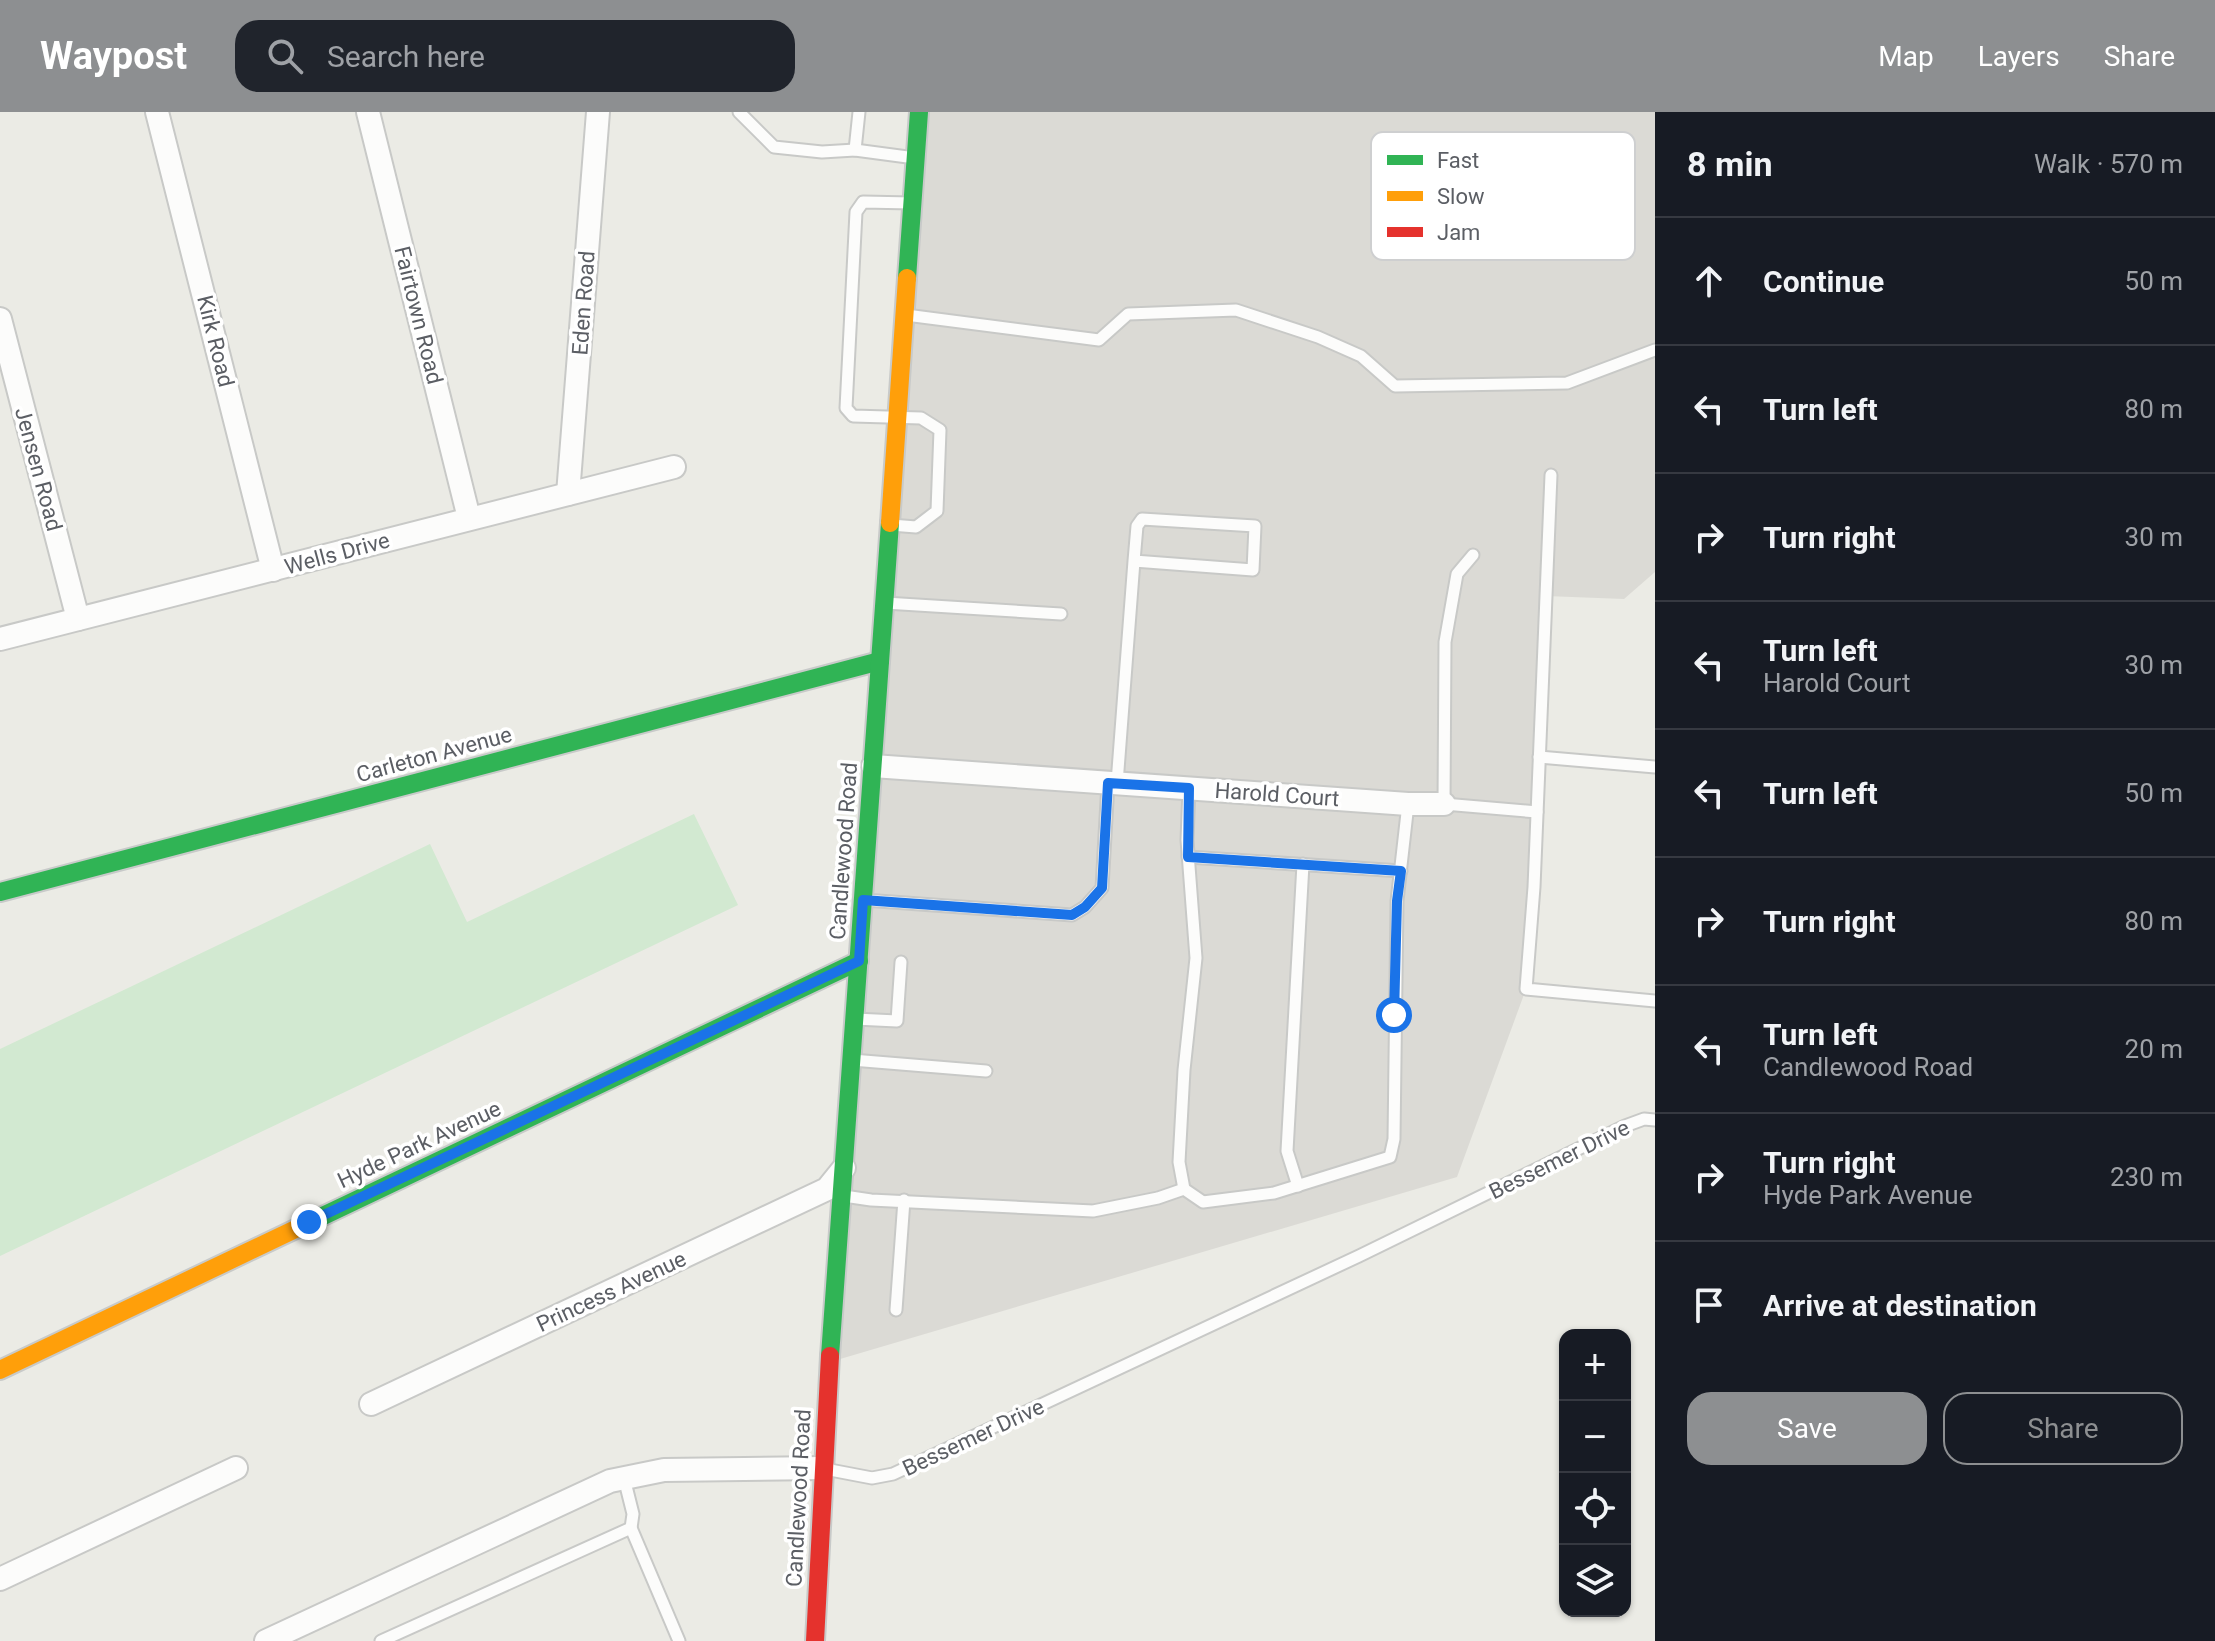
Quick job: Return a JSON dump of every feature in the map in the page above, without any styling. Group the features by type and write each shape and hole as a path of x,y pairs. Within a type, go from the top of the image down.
{"street":[{"name":"Kirk Road","path":"158,112 273,570"},
{"name":"Fairtown Road","path":"368,112 469,518"},
{"name":"Eden Road","path":"568,494 598,112"},
{"name":"Candlewood Road","path":"815,1641 823,1468 919,112"},
{"name":"Jensen Road","path":"0,319 78,619"},
{"name":"Wells Drive","path":"0,639 674,467"},
{"name":"Carleton Avenue","path":"0,892 880,661"},
{"name":"Harold Court","path":"873,766 1444,804"},
{"name":"Hyde Park Avenue","path":"0,1370 859,961"},
{"name":"Princess Avenue","path":"371,1404 827,1189 844,1168"},
{"path":"0,1579 236,1468"},
{"name":"Bessemer Drive","path":"266,1641 610,1481 664,1470 823,1468"}],"lane":[{"path":"739,112 774,147 822,152 855,150 916,158"},
{"path":"855,150 859,112"},
{"path":"890,525 916,527 937,511 940,430 920,418 853,416 846,408 856,212 863,202 913,203"},
{"path":"905,315 1099,340 1128,314 1236,310 1318,337 1361,356 1395,386 1567,383 1655,350"},
{"path":"1551,475 1534,887 1526,989 1655,1001"},
{"path":"863,900 1072,915 1085,907 1102,888 1137,526 1142,519 1255,526 1253,570 1134,561"},
{"path":"1444,804 1445,642 1457,574 1473,555"},
{"path":"884,603 1061,614"},
{"path":"1539,757 1655,767"},
{"path":"1189,788 1188,857 1196,958 1184,1070 1179,1162 1184,1189 1203,1202 1274,1193 1390,1157 1394,1139 1397,901 1408,804"},
{"name":"Harold Court","path":"1444,804 1537,812"},
{"path":"1188,857 1401,871"},
{"path":"1298,1186 1287,1151 1303,864"},
{"path":"855,1019 897,1021 901,962"},
{"path":"852,1060 986,1071"},
{"name":"Bessemer Drive","path":"823,1468 872,1478 893,1474 1359,1256 1625,1126 1644,1119 1655,1120"},
{"path":"842,1195 871,1200 1093,1211 1158,1198 1184,1189"},
{"path":"896,1310 898,1200"},
{"path":"624,1478 633,1514 631,1528 679,1641"},
{"path":"381,1641 631,1528"}],"shaded area":[{"path":"919,112 1655,112 1655,572 1624,599 1546,596 1526,989 1457,1177 830,1362"}],"green space":[{"path":"694,814 738,905 0,1256 0,1049 430,844 467,922"}],"traffic: fast":[{"path":"907,278 919,112"},
{"path":"830,1356 890,523"},
{"path":"0,892 880,661"},
{"path":"304,1225 859,961"}],"traffic: slow":[{"path":"890,523 907,278"},
{"path":"0,1370 304,1225"}],"traffic: jam":[{"path":"815,1641 830,1356"}],"route":[{"path":"309,1222 859,961 863,900 1072,915 1085,907 1102,888 1108,783 1189,788 1188,857 1401,871 1397,901 1394,1015"}]}
